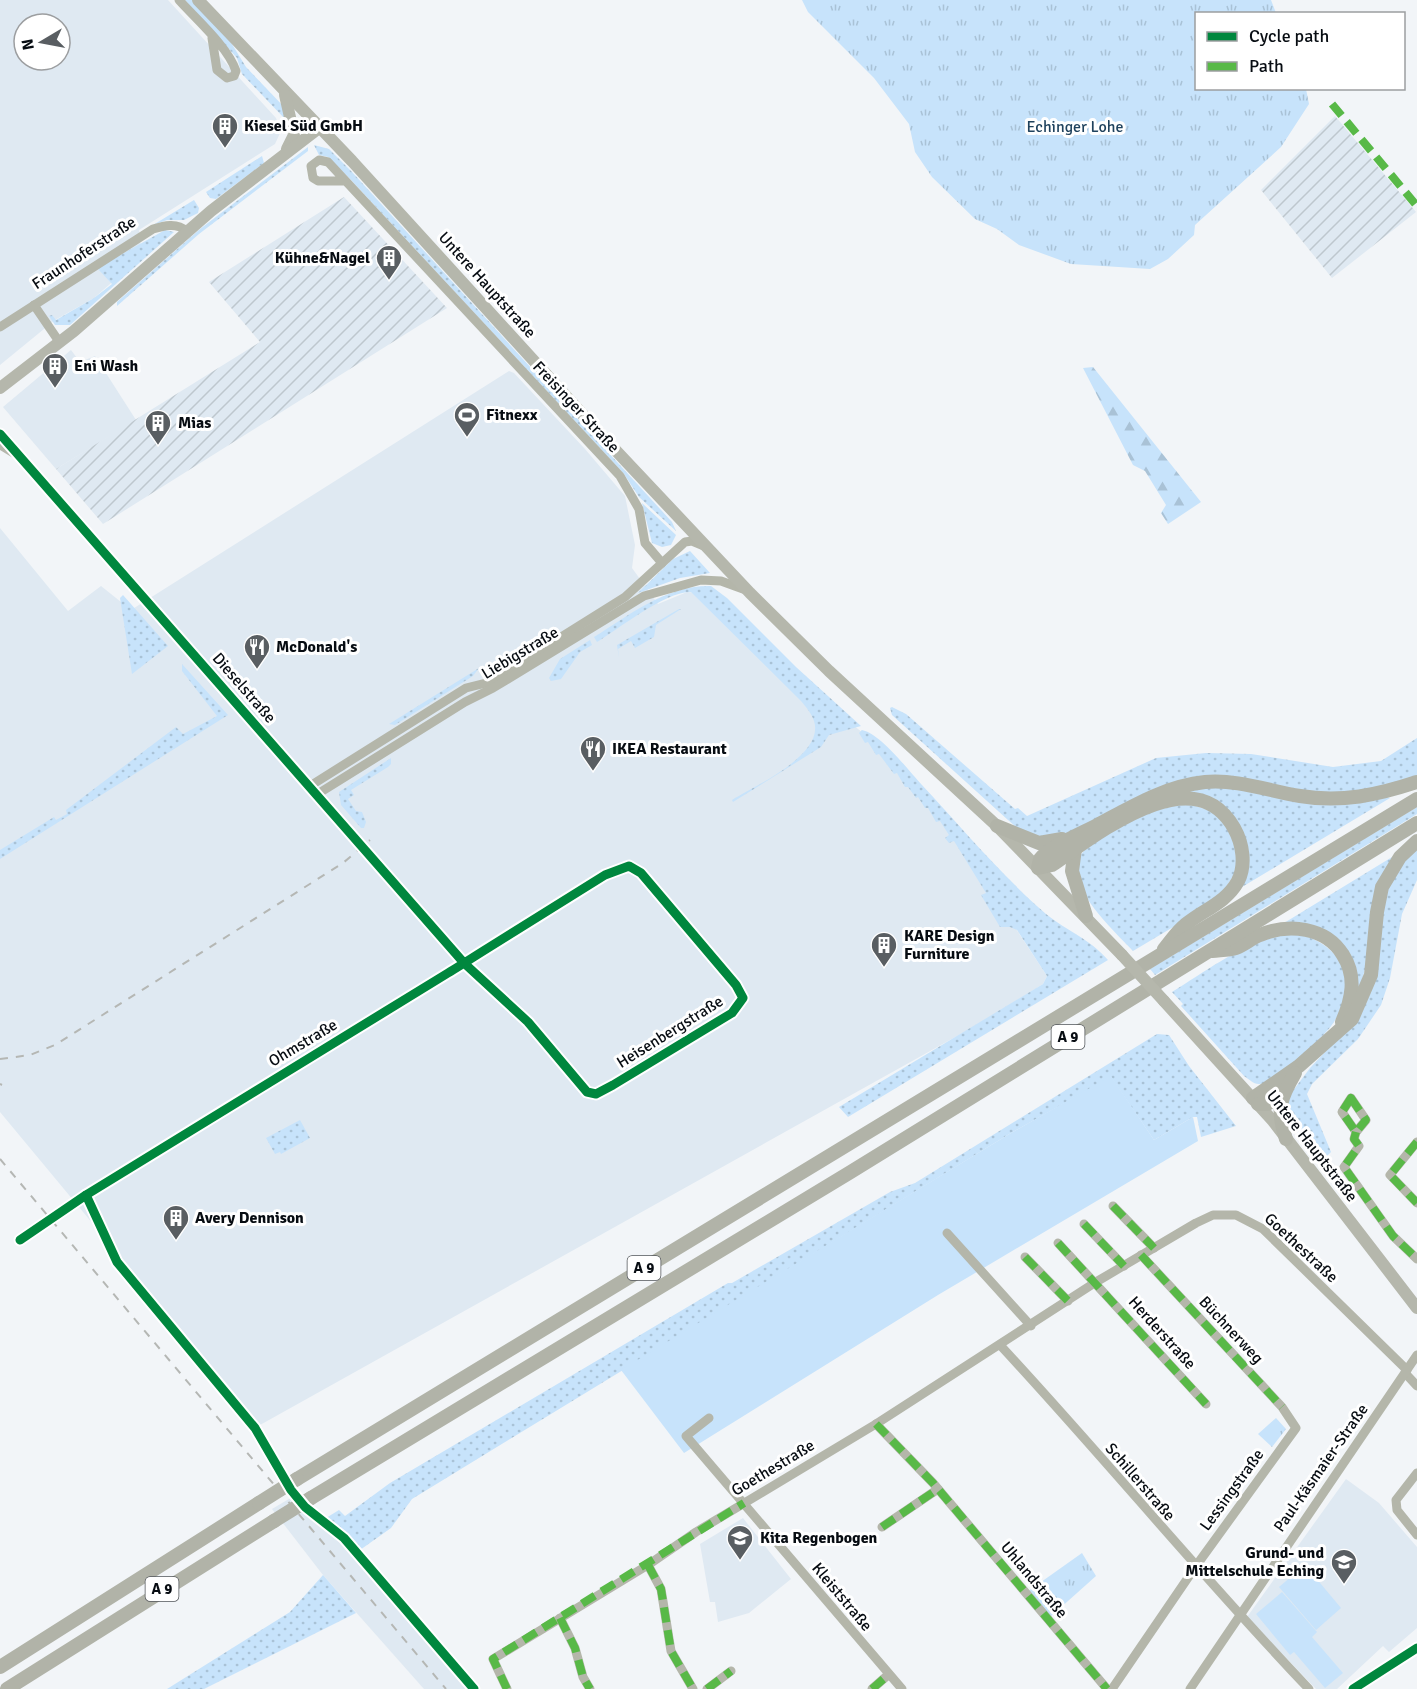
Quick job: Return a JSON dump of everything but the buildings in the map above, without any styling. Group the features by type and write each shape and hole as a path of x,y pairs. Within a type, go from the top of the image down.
{"highway":[{"path":"1038,868 1052,865 1076,843 1151,797 1196,783 1226,782 1301,796 1337,799 1382,794 1417,782"},
{"path":"997,826 1039,843 1076,843 1127,817 1173,799 1191,799 1210,805 1233,826 1242,853 1238,881 1218,903 1184,926 1154,959"},
{"name":"A 9","path":"0,1666 297,1479 1417,799"},
{"name":"A 9","path":"7,1689 311,1498 849,1173 1417,823"},
{"path":"1256,1101 1352,1019 1368,985 1382,887 1400,857 1417,841"},
{"path":"1076,843 1072,871 1086,916"},
{"path":"1207,951 1236,948 1259,935 1290,928 1309,930 1327,938 1342,952 1352,979 1349,1005 1338,1030"},
{"path":"1286,1139 1279,1108 1284,1093 1299,1066"},
{"path":"1256,1101 1266,1104 1284,1093"}],"main road":[{"name":"Untere Hauptstraße","path":"198,0 750,592 829,671 997,826 1086,916 1256,1101 1417,1308"},
{"path":"283,155 294,135 285,93"},
{"path":"0,388 60,343 186,231 319,128"},
{"path":"0,443 15,452"}],"street":[{"path":"179,0 212,38"},
{"name":"Freisinger Straße","path":"345,181 620,476 639,509 645,543 662,563"},
{"name":"Fraunhoferstraße","path":"0,327 153,229 170,225 182,227 186,231"},
{"name":"Fraunhoferstraße","path":"34,305 60,343"},
{"name":"Dieselstraße","path":"0,434 464,963"},
{"path":"679,517 685,542 692,541 711,550"},
{"name":"Liebigstraße","path":"310,786 466,688 486,683 634,590 685,542"},
{"name":"Liebigstraße","path":"316,795 465,702 493,688 644,596 701,580 722,581 750,592"},
{"name":"Heisenbergstraße","path":"464,963 528,1022 583,1088 592,1094 614,1085 737,1009 743,998 742,993 641,873 629,866 605,875"},
{"name":"Ohmstraße","path":"20,1240 95,1189 605,875"},
{"path":"1356,1132 1354,1139 1359,1146 1344,1167 1393,1236 1417,1259"},
{"path":"1417,1142 1390,1175 1417,1203"},
{"path":"1113,1206 1154,1248"},
{"name":"Goethestraße","path":"507,1689 493,1659 876,1424 1096,1282 1213,1215 1236,1215 1263,1229 1406,1372 1417,1386"},
{"path":"1084,1224 1124,1266"},
{"path":"947,1233 1031,1326"},
{"path":"1058,1243 1096,1282"},
{"name":"Büchnerweg","path":"1141,1255 1282,1407 1296,1428"},
{"path":"1025,1257 1068,1301"},
{"name":"Herderstraße","path":"1096,1282 1206,1404"},
{"name":"Schillerstraße","path":"1000,1345 1239,1616 1309,1689"},
{"name":"Paul-Käsmaier-Straße","path":"1190,1689 1417,1355"},
{"name":"Kleiststraße","path":"709,1418 686,1436 902,1689"},
{"name":"Uhlandstraße","path":"876,1424 938,1489 1107,1689"},
{"name":"Lessingstraße","path":"1112,1689 1196,1566 1296,1428"},
{"path":"1417,1473 1396,1500 1397,1510 1417,1534"},
{"path":"882,1527 938,1489"},
{"path":"648,1565 661,1589 671,1651 693,1689"},
{"path":"560,1617 575,1648 583,1677 590,1689"},
{"path":"1353,1689 1417,1648"},
{"path":"707,1689 731,1671"},
{"path":"872,1689 888,1675"}],"shaded area":[{"path":"0,0 168,0 276,118 281,131 275,144 139,230 142,256 94,298 55,320 0,365"},
{"path":"1335,116 1416,212 1332,278 1261,190"},
{"path":"344,197 447,308 103,524 56,469 260,342 209,282"},
{"path":"71,350 80,362 95,356 136,420 56,469 3,407"},
{"path":"509,371 514,373 585,449 625,496 635,545 632,568 658,604 687,592 705,593 828,706 871,739 936,808 1047,976 1043,984 975,1026 260,1425 0,1112 0,528 68,611 101,586 131,610"},
{"name":"Grund- und Mittelschule Eching","path":"1346,1479 1379,1503 1417,1547 1417,1628 1389,1652 1383,1646 1337,1689 1316,1689 1247,1617"},
{"path":"299,1493 360,1550 476,1689 424,1689 323,1575 272,1509"},
{"name":"Kita Regenbogen","path":"743,1518 791,1579 749,1613 718,1622 715,1602 710,1602 700,1544"}],"green space":[{"path":"185,0 193,0 227,36 246,67 286,109 285,119 242,74 237,58"},
{"name":"Echinger Lohe","path":"802,0 1271,0 1276,12 1195,12 1195,90 1306,90 1309,104 1281,147 1195,225 1194,235 1168,259 1150,269 1071,264 1019,245 997,229 975,219 932,177 915,152 909,124 874,78 808,12"},
{"path":"314,145 329,149 352,172 672,522 676,531 639,497 624,474 351,180 328,157 319,155"},
{"path":"308,147 308,151 199,234 117,306 117,302 200,229"},
{"path":"262,156 264,163 216,199 210,198 206,192"},
{"path":"194,200 199,208 198,213 184,220 167,220 153,225"},
{"path":"165,230 174,232 70,325 55,325 49,316 52,315 56,320 94,298 112,284 97,268"},
{"path":"1093,367 1201,502 1168,524 1161,513 1166,505 1145,471 1133,465 1083,368"},
{"path":"642,503 676,535 671,545 662,547 652,543"},
{"path":"690,551 710,573 680,578 638,593 673,559"},
{"path":"711,586 727,598 796,667 861,726 829,735 821,747 733,802 732,800 786,768 809,746 815,734 814,721 801,701 691,592 670,597 597,642 594,637 664,596 679,590"},
{"path":"123,595 168,646 132,674 120,598"},
{"path":"681,609 656,625 654,637 635,648 631,641 618,649 619,658 617,645"},
{"path":"590,640 592,645 580,652 561,679 551,681 549,678 560,659"},
{"path":"182,664 228,715 0,859 0,850 54,817 56,820 67,814 66,810 176,727 183,734 217,716 182,671"},
{"path":"479,668 473,676 395,725 389,724"},
{"path":"890,708 906,714 1015,809 1018,808 1027,816 1156,758 1206,753 1251,754 1333,767 1381,761 1417,738 1417,777 1385,789 1325,794 1211,777 1071,832 1043,839 1023,833 1008,820 892,715"},
{"path":"862,730 877,738 894,753 982,851 1029,899 1054,920 1094,946 1108,960 848,1117 839,1107 1043,984 1047,976 1017,930 1000,927 981,895 986,893 954,841 949,843 945,838 949,835 940,821 936,822 928,808 925,808 908,787 905,787 897,773 894,774 879,754 876,755 868,742 865,743 859,733"},
{"path":"391,758 391,764 388,767 351,790 354,795 348,799 356,811 362,812 366,822 364,828 361,828 341,805 339,792"},
{"path":"1200,787 1390,798 1237,890 1234,821 1174,796"},
{"path":"1184,802 1216,813 1234,835 1237,870 1217,901 1133,951 1108,925 1083,892 1076,870 1079,858 1103,835 1138,818"},
{"path":"1417,807 1417,814 1155,975 1150,969"},
{"path":"1417,847 1417,880 1402,914 1390,978 1381,1005 1358,1039 1312,1084 1307,1094 1331,1152 1320,1163 1290,1123 1288,1103 1292,1092 1310,1068 1355,1020 1383,902 1394,872"},
{"path":"1397,854 1354,1009 1357,980 1308,924 1284,923"},
{"path":"1296,933 1323,945 1340,962 1345,973 1344,1000 1335,1021 1314,1044 1276,1078 1256,1084 1244,1076 1181,1006 1183,1004 1172,992 1231,955 1262,941"},
{"path":"1157,1034 1169,1035 1189,1066 1236,1126 1201,1137 1197,1117 1193,1117 1154,1140 1111,1077 1011,1133 412,1499 391,1528 360,1550 326,1518 339,1510 345,1516 390,1483 728,1283 732,1283 890,1192 915,1183"},
{"path":"1111,1076 1154,1140 1193,1117 1198,1141 938,1295 684,1453 621,1370 1011,1133"},
{"path":"300,1120 310,1138 281,1154 280,1152 275,1154 266,1138"},
{"path":"1276,1418 1286,1429 1272,1447 1258,1434"},
{"path":"1082,1553 1096,1576 1049,1618 1027,1592"},
{"path":"1305,1565 1341,1608 1316,1630 1279,1587"},
{"path":"323,1575 356,1613 204,1689 167,1689 290,1612"},
{"path":"1282,1592 1317,1632 1312,1637 1343,1673 1325,1688 1294,1652 1290,1655 1256,1614"}],"railway":[{"path":"0,1059 30,1055 55,1045 343,863 370,840"},
{"path":"0,1159 446,1689"}],"marked path":[{"path":"1332,104 1417,206"},
{"path":"1351,1098 1366,1120 1356,1132 1342,1112 1351,1098"},
{"path":"1356,1132 1354,1139 1359,1146 1344,1167 1393,1236 1417,1259"},
{"path":"1417,1142 1390,1175 1417,1203"},
{"path":"1113,1206 1154,1248"},
{"path":"1084,1224 1124,1266"},
{"path":"1058,1243 1206,1404"},
{"path":"1141,1255 1282,1407"},
{"path":"1025,1257 1068,1301"},
{"path":"876,1424 933,1483 1107,1689"},
{"path":"882,1527 938,1489"},
{"path":"507,1689 493,1659 744,1503"},
{"path":"648,1565 661,1589 671,1651 693,1689"},
{"path":"560,1618 575,1648 583,1677 590,1689"},
{"path":"707,1689 731,1671"},
{"path":"872,1689 888,1675"}],"cycle path":[{"path":"0,434 464,963 528,1022 587,1092 596,1094 613,1085 732,1013 743,998 736,985 641,873 629,866 605,875 464,963 460,966 86,1195 20,1240"},
{"path":"86,1195 117,1262 255,1428 291,1490 305,1507 344,1538 474,1689"},
{"path":"1353,1689 1417,1648"}],"place":[{"name":"Kiesel Süd GmbH","path":"225,149"},
{"name":"Kühne&Nagel","path":"389,281"},
{"name":"Eni Wash","path":"55,389"},
{"name":"Fitnexx","path":"467,438"},
{"name":"Mias","path":"158,446"},
{"name":"McDonald's","path":"257,670"},
{"name":"IKEA Restaurant","path":"593,772"},
{"name":"KARE Design Furniture","path":"884,968"},
{"name":"Avery Dennison","path":"176,1241"},
{"name":"Kita Regenbogen","path":"740,1561"},
{"name":"Grund- und Mittelschule Eching","path":"1344,1585"}]}
